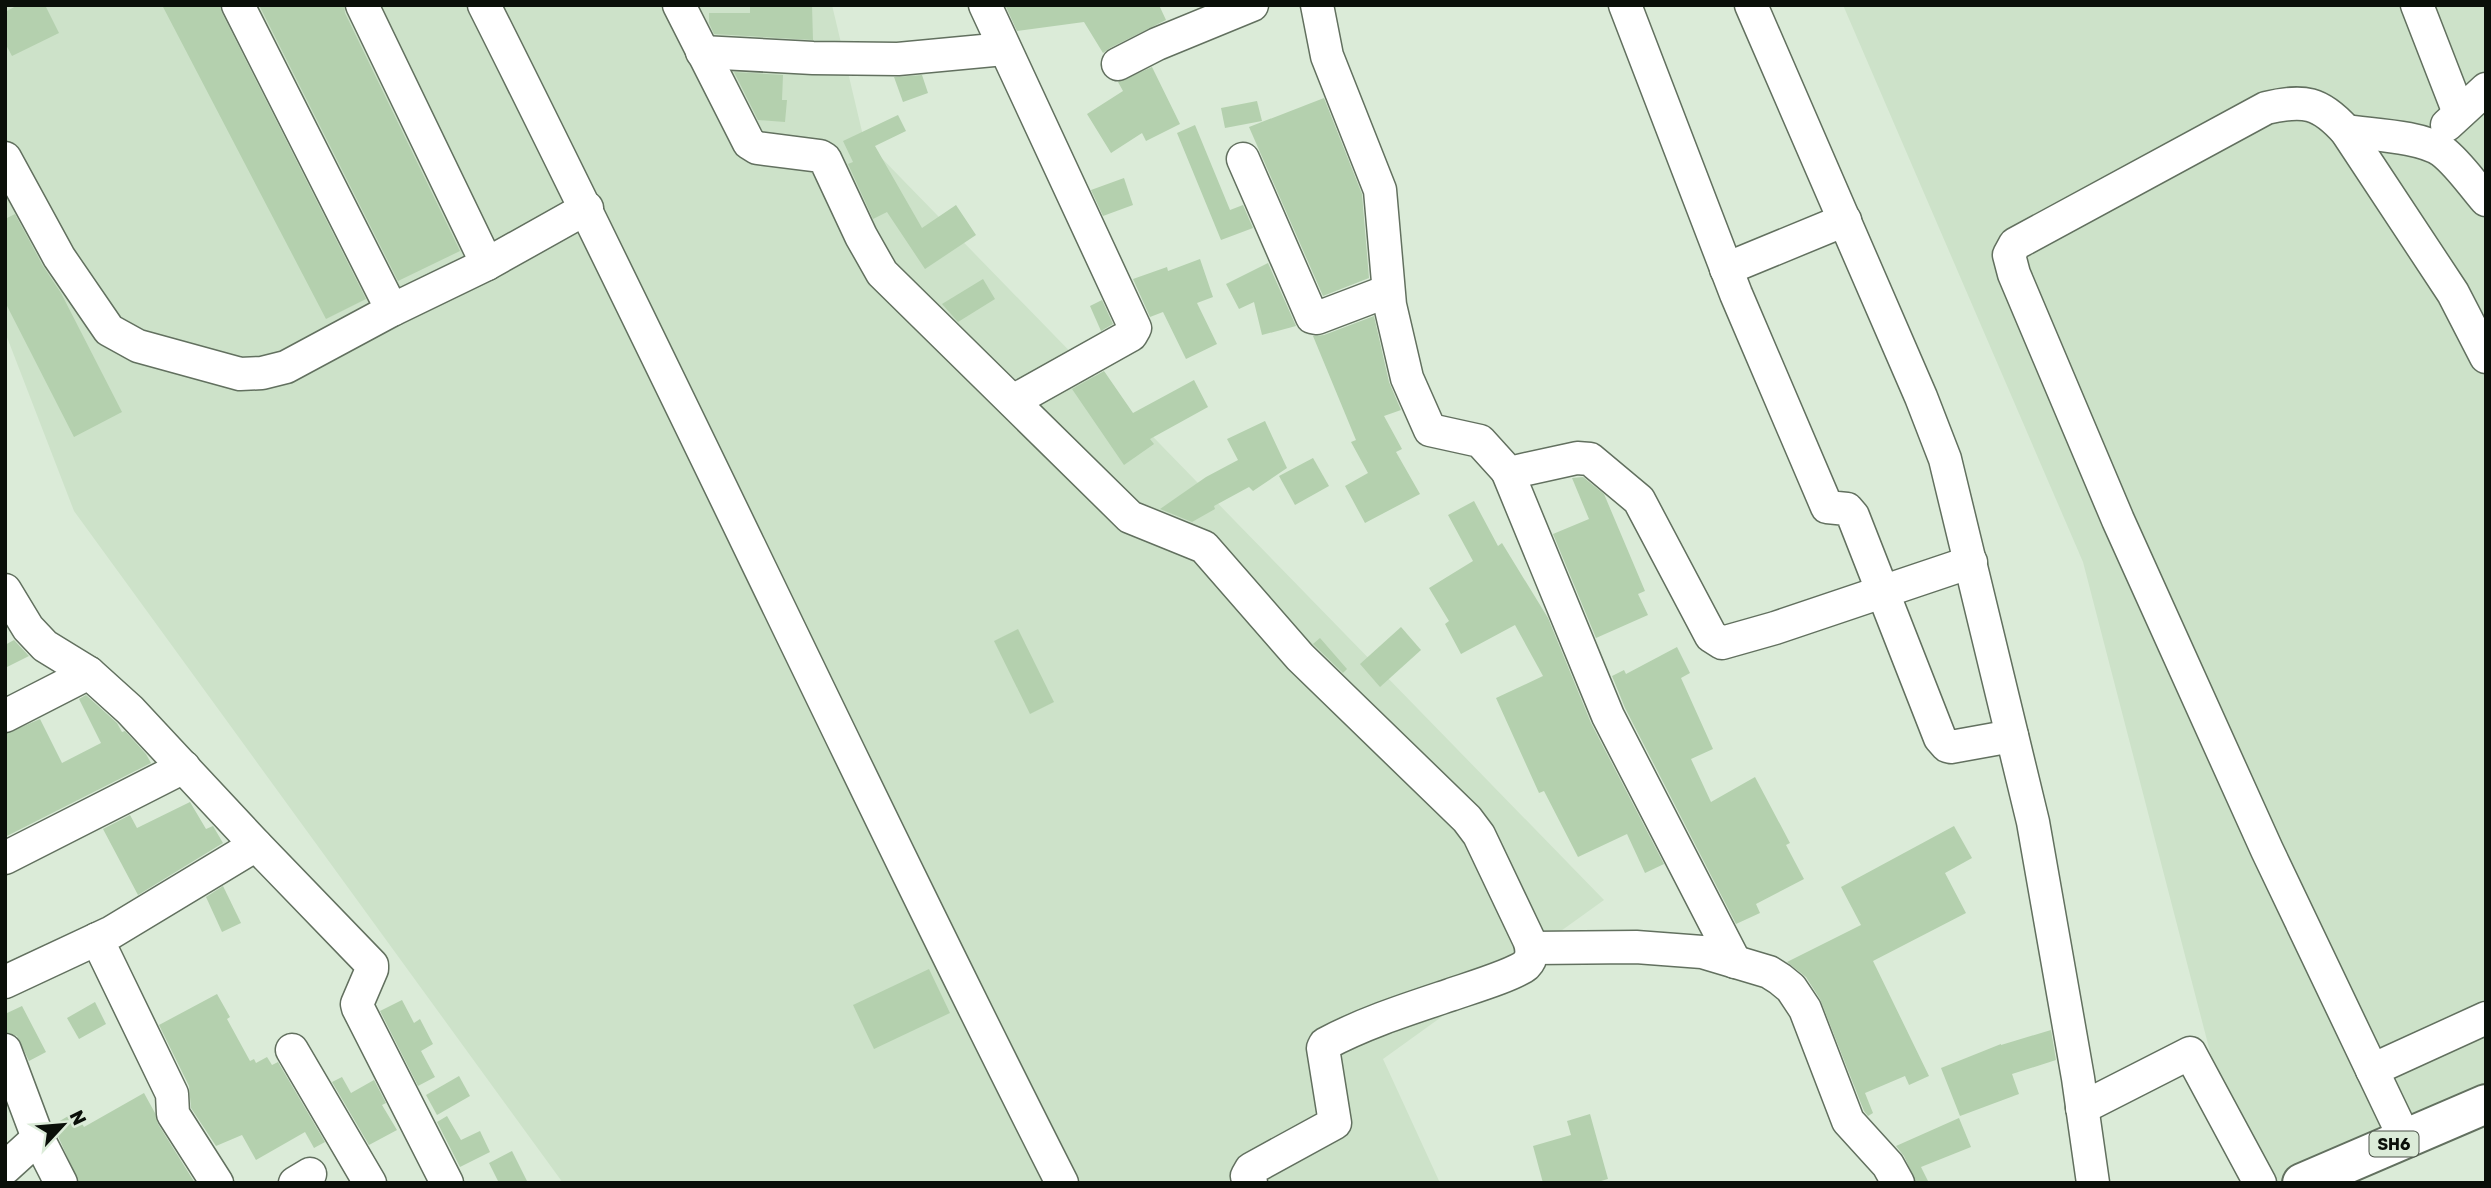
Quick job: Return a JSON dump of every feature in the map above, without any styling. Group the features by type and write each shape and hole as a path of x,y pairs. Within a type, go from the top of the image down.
{"main road":[{"name":"SH6","path":"2323,1179 2486,1104"}],"street":[{"path":"238,5 392,310"},
{"path":"362,5 487,264"},
{"path":"484,5 587,208 874,805 1062,1183"},
{"path":"679,5 749,144 757,148 820,156 825,159 861,236 882,273 1130,517 1204,547 1300,657 1467,819 1479,835 1532,948 1525,965 1484,984 1404,1010 1325,1044 1323,1048 1335,1123 1251,1169 1247,1175 1251,1183"},
{"path":"985,5 1136,330 1013,401"},
{"path":"1118,64 1157,44 1252,5"},
{"path":"1317,5 1328,56 1381,196 1388,291 1407,378 1429,429 1482,442 1508,473 1608,716 1735,962"},
{"path":"1625,5 1726,269 1825,505 1828,509 1850,511 1943,743 1951,747 2012,736"},
{"path":"1751,5 1945,459 2033,822 2093,1183"},
{"path":"2417,5 2459,113"},
{"path":"702,52 898,59 1004,49"},
{"path":"2428,143 2486,89"},
{"path":"2405,1139 2267,850 2118,520 2014,274 2009,255 2015,244 2266,108 2292,102 2315,105 2333,117 2346,131 2453,293 2486,357"},
{"path":"2346,131 2428,143 2442,151 2486,200"},
{"path":"5,158 59,257 109,330 138,346 240,374 262,373 286,367 392,310 487,264 587,208"},
{"path":"1243,159 1312,317 1317,318 1388,291"},
{"path":"1726,269 1844,220"},
{"path":"1508,473 1577,458 1590,459 1639,500 1711,636 1722,643 1776,628 1970,562"},
{"path":"5,590 28,628 45,646 89,673 130,710 372,965 357,1004 358,1008 447,1183"},
{"path":"5,716 89,673"},
{"path":"5,858 184,768"},
{"path":"5,982 97,939 256,845"},
{"path":"97,939 172,1094 173,1114 217,1183"},
{"path":"1532,948 1636,947 1702,952 1769,972 1791,988 1805,1009 1848,1121 1888,1165 1899,1183"},
{"path":"2372,1070 2486,1018"},
{"path":"5,1050 38,1138 61,1183"},
{"path":"292,1050 370,1183"},
{"path":"2082,1108 2190,1053 2260,1183"},
{"path":"5,1168 38,1138"}],"shaded area":[{"path":"5,5 832,5 864,140 1604,900 1383,1059 1440,1183 563,1183 74,511 5,332"},
{"path":"1843,5 2486,5 2486,1105 2356,1183 2244,1183 2083,562"}],"building":[{"path":"18,5 45,5 59,33 12,56 5,43 5,12"},
{"path":"162,5 220,5 366,299 326,319"},
{"path":"259,5 344,5 345,13 460,251 398,281"},
{"path":"750,5 812,5 813,40 714,34 709,23 709,13 750,13"},
{"path":"1159,5 1166,20 1103,53 1084,22 1017,31 1006,7"},
{"path":"1152,67 1180,124 1146,141 1142,133 1111,153 1087,114 1123,91 1118,82"},
{"path":"734,72 783,75 782,100 787,100 785,122 758,120"},
{"path":"922,75 928,93 903,102 894,77"},
{"path":"1324,98 1362,194 1369,278 1323,296 1249,127"},
{"path":"1257,101 1262,121 1225,128 1221,108"},
{"path":"898,115 906,131 875,146 922,228 956,205 976,235 925,269 887,212 873,219 848,164 853,162 843,141"},
{"path":"1195,125 1230,210 1243,205 1253,228 1221,240 1177,133"},
{"path":"1124,178 1133,205 1103,216 1091,190"},
{"path":"15,214 61,293 122,412 74,437 5,302 5,219"},
{"path":"1200,259 1213,297 1197,303 1217,344 1186,359 1163,312 1150,317 1133,279 1167,267 1168,271"},
{"path":"1268,263 1296,326 1262,335 1254,302 1239,309 1226,284"},
{"path":"983,279 995,299 958,322 942,304"},
{"path":"1102,300 1113,324 1101,331 1090,306"},
{"path":"1374,316 1389,382 1401,410 1384,416 1402,449 1396,452 1420,494 1365,523 1345,486 1368,473 1351,442 1356,440 1313,336 1324,335"},
{"path":"1104,371 1133,413 1194,380 1208,407 1150,439 1154,444 1124,465 1072,389"},
{"path":"1265,421 1287,468 1253,491 1249,487 1214,506 1215,509 1192,522 1160,509 1206,477 1238,460 1227,439"},
{"path":"1313,458 1329,486 1295,505 1279,476"},
{"path":"1583,477 1604,494 1645,591 1638,594 1648,615 1596,638 1553,534 1589,519 1572,478"},
{"path":"1474,501 1498,546 1502,543 1548,618 1591,723 1664,864 1645,873 1627,834 1578,857 1544,791 1539,793 1496,698 1543,676 1515,625 1461,654 1445,624 1449,621 1429,588 1473,561 1448,515"},
{"path":"1401,627 1421,650 1380,687 1360,664"},
{"path":"1018,629 1054,702 1030,714 994,641"},
{"path":"1320,638 1347,669 1343,673 1313,644"},
{"path":"14,640 29,656 5,668 5,645"},
{"path":"1677,647 1690,673 1681,678 1713,749 1691,759 1711,802 1755,777 1790,843 1786,845 1804,879 1756,904 1760,913 1736,924 1625,708 1612,676 1624,670 1626,674"},
{"path":"86,695 117,723 122,732 125,731 151,763 5,837 5,734 40,719 62,763 101,743 79,699"},
{"path":"190,802 206,829 213,826 223,843 138,895 103,829 130,815 137,828"},
{"path":"1954,826 1972,858 1945,873 1966,913 1873,961 1929,1076 1909,1085 1905,1076 1865,1093 1873,1113 1868,1116 1820,999 1806,977 1787,962 1861,925 1841,887"},
{"path":"223,886 241,923 222,932 206,897"},
{"path":"929,969 950,1013 874,1049 853,1005"},
{"path":"217,994 250,1061 254,1059 256,1063 267,1057 272,1065 278,1062 325,1142 314,1148 305,1132 256,1160 242,1135 216,1146 191,1108 189,1086 159,1025"},
{"path":"402,1000 414,1023 420,1019 433,1044 421,1051 435,1077 418,1086 380,1011"},
{"path":"95,1002 106,1024 79,1039 67,1018"},
{"path":"22,1006 46,1052 29,1061 17,1036 5,1032 5,1014"},
{"path":"2051,1030 2056,1060 2012,1074 2019,1094 1960,1116 1941,1068 2001,1044"},
{"path":"459,1076 470,1096 437,1115 426,1095"},
{"path":"342,1077 351,1093 374,1080 386,1103 382,1105 397,1130 369,1145 332,1082"},
{"path":"144,1093 158,1124 195,1183 79,1183 53,1125 75,1112 84,1127"},
{"path":"1590,1114 1608,1179 1594,1183 1543,1183 1533,1146 1571,1135 1567,1121"},
{"path":"447,1116 461,1140 480,1131 490,1152 460,1167 437,1122"},
{"path":"1959,1118 1971,1147 1921,1167 1929,1183 1916,1183 1904,1156 1896,1146"},
{"path":"512,1151 528,1183 499,1183 489,1163"}]}
